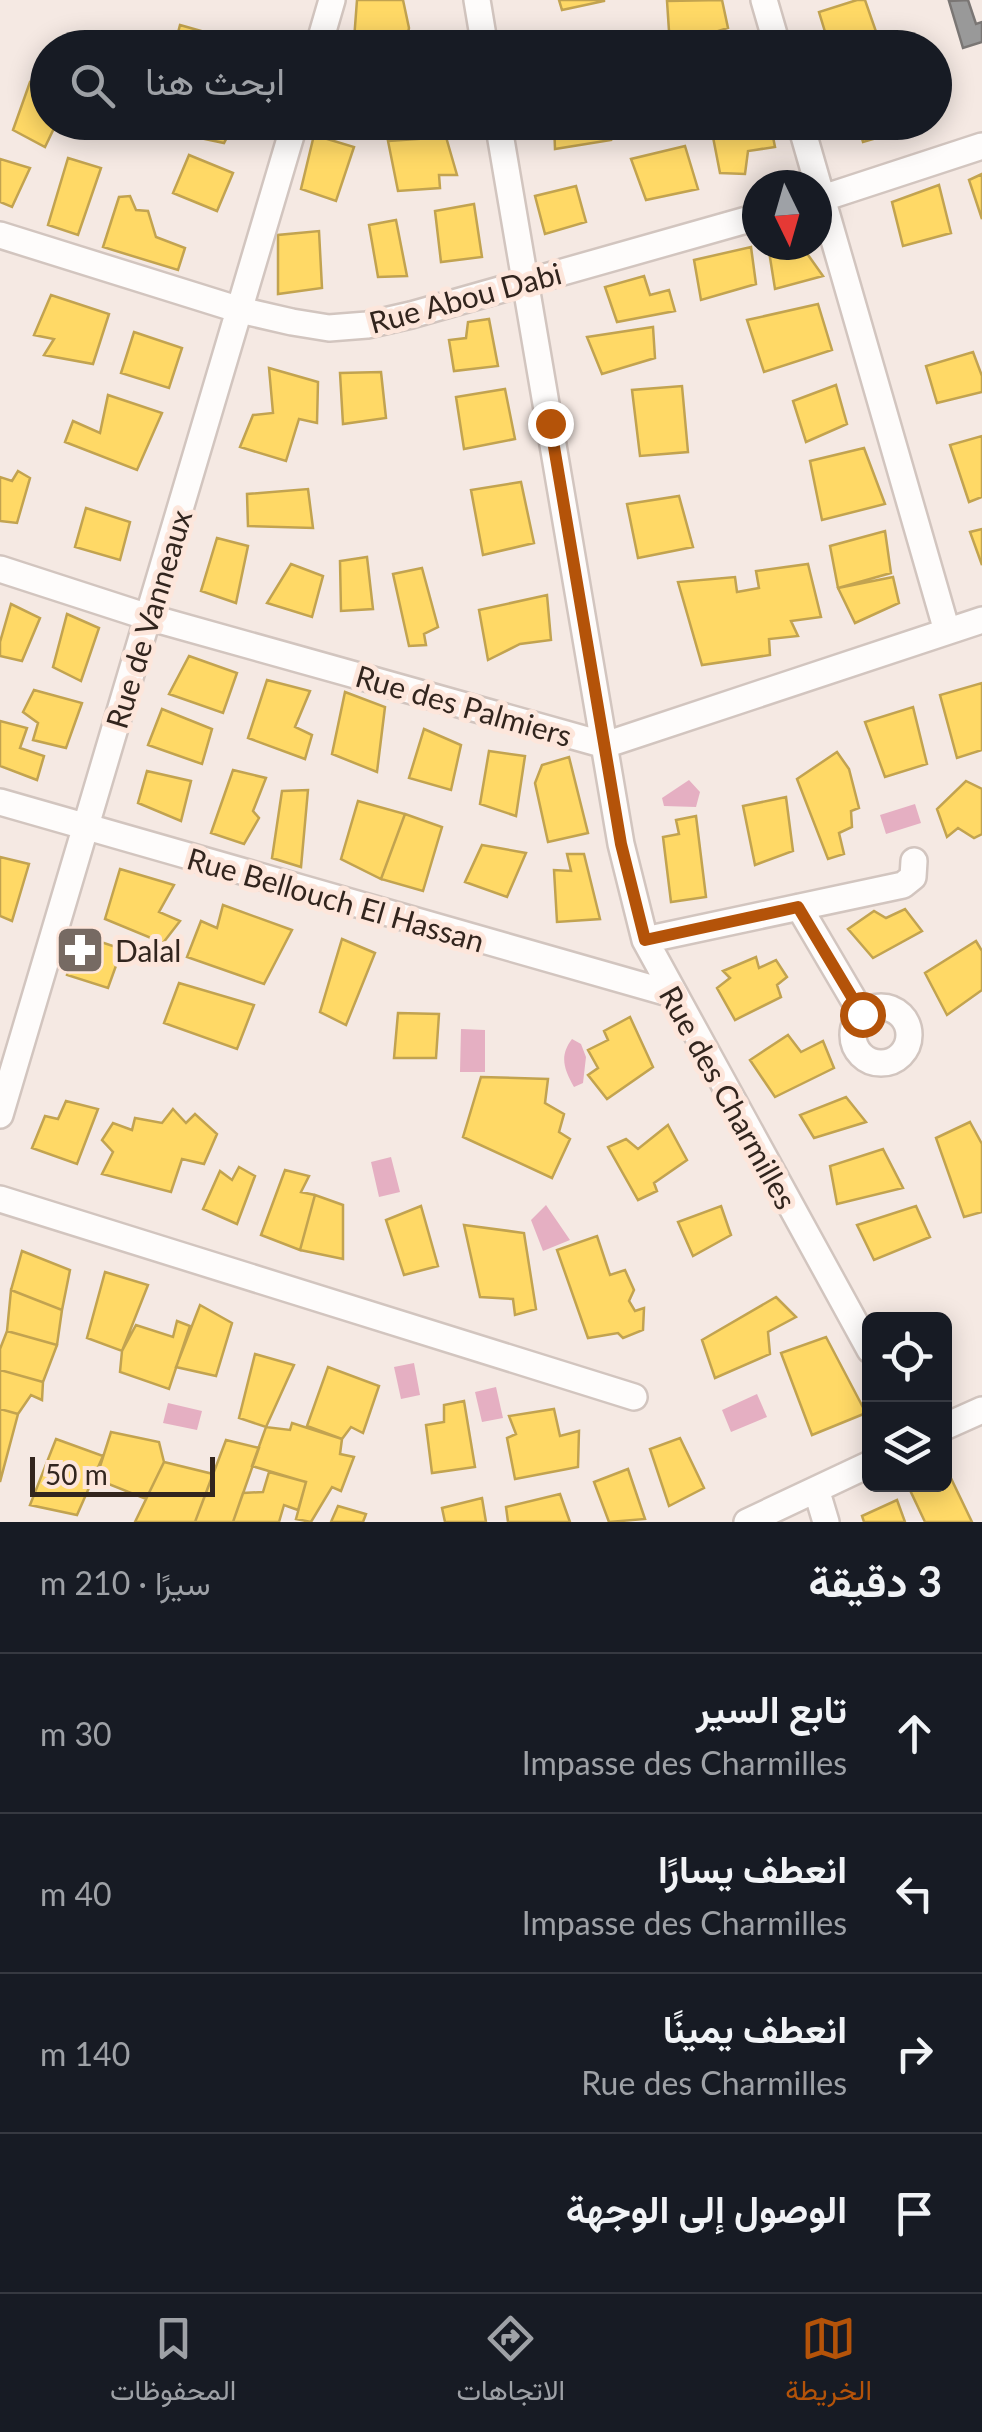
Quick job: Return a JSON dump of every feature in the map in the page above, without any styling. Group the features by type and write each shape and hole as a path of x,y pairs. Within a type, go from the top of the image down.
{"street":[{"path":"323,30 332,0"},
{"path":"477,0 482,30"},
{"path":"764,0 773,30"},
{"name":"Rue de Vanneaux","path":"0,1115 291,140"},
{"name":"Rue des Charmilles","path":"501,140 621,844 645,940 862,1336"},
{"path":"805,140 812,170"},
{"path":"832,195 982,146"},
{"name":"Rue Abou Dabi","path":"0,235 240,310 329,328 367,325 742,221"},
{"path":"832,240 947,631"},
{"name":"Rue des Palmiers","path":"0,569 148,617 605,745 982,620"},
{"name":"Rue Bellouch El Hassan","path":"0,802 672,994"},
{"path":"645,940 904,885 914,877 914,860"},
{"path":"798,907 862,1014"},
{"path":"0,1199 634,1397"},
{"path":"952,1423 982,1410"},
{"path":"747,1522 862,1468"},
{"path":"816,1492 826,1522"}],"shaded area":[{"path":"689,780 700,792 696,807 664,806 662,798"},
{"path":"915,804 921,823 886,834 880,815"},
{"path":"461,1029 485,1030 485,1072 460,1072"},
{"path":"572,1039 581,1044 586,1057 583,1083 574,1087 564,1063"},
{"path":"391,1157 400,1192 379,1197 371,1162"},
{"path":"546,1205 570,1240 543,1251 531,1220"},
{"path":"414,1363 420,1395 401,1399 394,1367"},
{"path":"496,1387 503,1418 482,1422 475,1392"},
{"path":"757,1394 767,1417 731,1432 722,1410"},
{"path":"168,1403 202,1411 197,1430 163,1423"}],"building: سكن":[{"path":"357,0 403,0 409,30 355,30"},
{"path":"559,0 604,0 604,1 562,10"},
{"path":"722,0 728,28 669,30 667,1"},
{"path":"865,0 875,30 824,30 819,12"},
{"path":"30,82 30,139 13,130"},
{"path":"313,140 354,147 336,201 301,189"},
{"path":"447,140 457,175 439,175 440,188 398,191 388,141"},
{"path":"555,140 611,140 555,149"},
{"path":"714,140 774,140 775,147 748,151 742,174 720,173"},
{"path":"685,146 698,189 646,200 631,159"},
{"path":"189,155 233,173 217,211 173,193"},
{"path":"68,158 101,168 78,235 48,225"},
{"path":"0,159 30,168 12,207 0,202"},
{"path":"982,174 982,219 969,180"},
{"path":"939,185 951,233 903,246 892,202"},
{"path":"576,186 586,222 545,234 535,196"},
{"path":"130,196 136,210 148,211 156,237 185,248 178,270 103,247 119,197"},
{"path":"474,204 482,257 441,262 435,211"},
{"path":"396,220 407,276 378,277 369,225"},
{"path":"319,231 322,288 278,294 278,235"},
{"path":"742,249 742,260 753,260 756,284 701,300 694,260"},
{"path":"770,260 812,260 823,276 775,289"},
{"path":"644,276 650,295 669,290 675,311 617,322 605,287"},
{"path":"51,295 109,314 93,364 44,355 54,339 34,335"},
{"path":"818,304 832,350 764,372 747,320"},
{"path":"489,319 498,366 454,371 449,340 466,338 468,322"},
{"path":"653,327 655,358 602,374 587,337"},
{"path":"134,332 182,348 169,388 121,373"},
{"path":"973,352 982,376 982,392 937,403 926,366"},
{"path":"269,368 318,382 317,423 299,419 286,461 240,447 253,415 273,413"},
{"path":"381,372 386,418 343,424 340,373"},
{"path":"836,385 847,424 806,442 793,401"},
{"path":"682,386 688,452 640,456 632,390"},
{"path":"505,389 515,439 464,449 456,397"},
{"path":"108,395 162,413 137,470 65,442 73,421 100,433"},
{"path":"982,436 982,497 969,502 950,445"},
{"path":"864,448 885,504 822,520 810,461"},
{"path":"18,471 30,478 17,523 0,521 0,477 12,481"},
{"path":"521,482 534,543 483,555 471,490"},
{"path":"308,489 313,528 248,526 247,494"},
{"path":"679,496 693,547 638,558 627,504"},
{"path":"86,508 130,522 120,560 75,547"},
{"path":"982,529 982,565 970,532"},
{"path":"885,531 891,573 838,588 830,546"},
{"path":"217,538 248,546 236,603 201,591"},
{"path":"367,557 373,609 341,611 340,561"},
{"path":"291,564 323,576 312,617 267,603"},
{"path":"808,564 821,617 791,621 798,636 769,639 770,655 702,665 678,582 735,577 737,592 759,588 756,571"},
{"path":"422,568 438,627 424,634 426,645 409,646 393,574"},
{"path":"893,577 899,603 855,623 838,588"},
{"path":"547,595 551,640 520,644 488,660 479,610"},
{"path":"11,604 40,618 22,661 0,656"},
{"path":"67,614 99,628 81,681 53,667"},
{"path":"189,656 237,673 223,713 169,694"},
{"path":"267,680 310,691 295,727 312,735 305,759 248,738"},
{"path":"982,683 982,750 957,758 940,695"},
{"path":"34,690 82,703 66,748 33,740 38,723 23,712"},
{"path":"345,692 385,707 377,772 332,754"},
{"path":"913,707 927,764 885,777 865,722"},
{"path":"162,709 212,729 202,764 148,745"},
{"path":"0,721 27,728 20,748 44,756 37,780 0,766"},
{"path":"424,729 461,745 451,790 409,778"},
{"path":"489,751 525,756 516,816 480,804"},
{"path":"837,752 849,769 859,808 851,811 852,827 839,833 844,854 828,859 797,779"},
{"path":"569,757 588,833 548,842 535,783 542,765"},
{"path":"233,770 266,778 253,811 259,818 244,844 211,833"},
{"path":"147,771 191,781 181,821 138,803"},
{"path":"966,781 982,789 982,834 974,838 958,828 947,837 937,809"},
{"path":"308,790 301,867 272,858 282,791"},
{"path":"786,797 793,851 755,865 743,806"},
{"path":"358,801 405,814 381,879 341,859"},
{"path":"405,814 442,827 423,891 381,879"},
{"path":"696,816 706,897 671,902 663,837 679,834 676,820"},
{"path":"482,845 526,853 507,897 465,882"},
{"path":"567,854 584,854 600,919 557,922 554,870 571,871"},
{"path":"0,857 29,864 12,921 0,916"},
{"path":"120,869 174,885 159,912 180,921 163,943 105,919"},
{"path":"223,905 292,930 264,984 187,957 201,921 217,928"},
{"path":"905,909 922,931 873,958 848,929 874,911 886,918"},
{"path":"77,934 122,949 108,988 67,975"},
{"path":"342,939 375,953 346,1025 320,1012"},
{"path":"976,941 982,951 982,990 947,1015 925,973"},
{"path":"756,957 759,968 776,960 787,977 777,985 781,997 735,1020 717,988 730,978 723,971"},
{"path":"179,983 254,1005 237,1049 164,1023"},
{"path":"398,1013 439,1014 436,1058 394,1058"},
{"path":"630,1017 653,1067 607,1099 588,1075 598,1068 588,1050 608,1040 604,1031"},
{"path":"788,1035 801,1052 823,1041 834,1068 775,1097 750,1060"},
{"path":"481,1077 548,1079 545,1103 564,1114 559,1132 570,1139 552,1178 463,1137"},
{"path":"846,1097 866,1122 814,1138 800,1115"},
{"path":"66,1101 98,1109 77,1164 32,1148 45,1116 58,1119"},
{"path":"173,1109 186,1123 195,1114 217,1134 204,1164 182,1159 171,1192 102,1174 113,1152 102,1140 113,1123 132,1130 135,1118 162,1123"},
{"path":"970,1122 982,1144 982,1212 964,1217 936,1138"},
{"path":"668,1125 687,1160 654,1183 657,1191 638,1200 608,1147 626,1139 638,1149"},
{"path":"883,1149 903,1188 837,1204 830,1166"},
{"path":"239,1167 255,1176 237,1224 203,1209 220,1171 232,1180"},
{"path":"285,1170 309,1176 301,1192 315,1195 300,1250 261,1235"},
{"path":"315,1195 343,1205 343,1259 300,1250"},
{"path":"421,1206 438,1266 404,1275 386,1220"},
{"path":"721,1206 731,1235 693,1256 678,1222"},
{"path":"916,1206 930,1237 874,1260 857,1225"},
{"path":"464,1225 524,1233 536,1309 515,1315 513,1299 480,1297"},
{"path":"597,1236 610,1275 625,1270 634,1290 629,1301 635,1311 644,1308 643,1330 623,1338 618,1333 588,1338 557,1250"},
{"path":"22,1251 70,1270 62,1310 11,1290"},
{"path":"105,1272 148,1285 122,1351 87,1338"},
{"path":"11,1290 62,1310 57,1345 7,1331"},
{"path":"776,1297 796,1317 768,1332 770,1354 715,1378 702,1340"},
{"path":"200,1305 232,1323 216,1376 176,1367"},
{"path":"177,1321 190,1326 169,1389 120,1372 122,1351 136,1325 173,1337"},
{"path":"7,1331 57,1345 43,1382 0,1370 0,1349"},
{"path":"826,1337 862,1405 862,1415 812,1435 781,1353"},
{"path":"255,1354 294,1365 266,1427 239,1418"},
{"path":"328,1367 379,1386 363,1433 351,1427 342,1439 307,1426"},
{"path":"0,1370 43,1382 42,1400 31,1395 18,1414 0,1409"},
{"path":"464,1401 475,1467 432,1473 426,1425 444,1422 444,1405"},
{"path":"0,1409 18,1414 0,1482"},
{"path":"554,1409 560,1436 579,1431 578,1467 515,1479 507,1438 516,1434 509,1416"},
{"path":"292,1423 342,1439 340,1454 354,1457 341,1491 332,1487 311,1522 296,1519 306,1482 252,1466 266,1427 290,1430"},
{"path":"111,1432 159,1442 164,1462 146,1499 96,1479"},
{"path":"680,1438 704,1488 669,1506 650,1449"},
{"path":"56,1439 103,1456 77,1515 30,1505"},
{"path":"226,1440 259,1448 233,1522 195,1522"},
{"path":"164,1462 213,1474 195,1522 135,1522"},
{"path":"628,1469 645,1519 609,1522 594,1482"},
{"path":"269,1472 306,1482 298,1510 284,1505 279,1522 233,1522 243,1493 263,1492"},
{"path":"952,1480 972,1522 925,1522 911,1492 952,1492"},
{"path":"560,1494 570,1522 508,1522 506,1507"},
{"path":"482,1498 486,1522 445,1522 442,1508"},
{"path":"897,1500 905,1522 864,1522 862,1516"},
{"path":"338,1506 366,1514 363,1522 331,1522"}],"building: صناعة":[{"path":"968,0 976,24 982,22 982,42 963,48 949,1"}],"place":[{"name":"Dalal","path":"80,950"}],"route":[{"path":"550,423 621,844 645,940 798,907 862,1014"}]}
